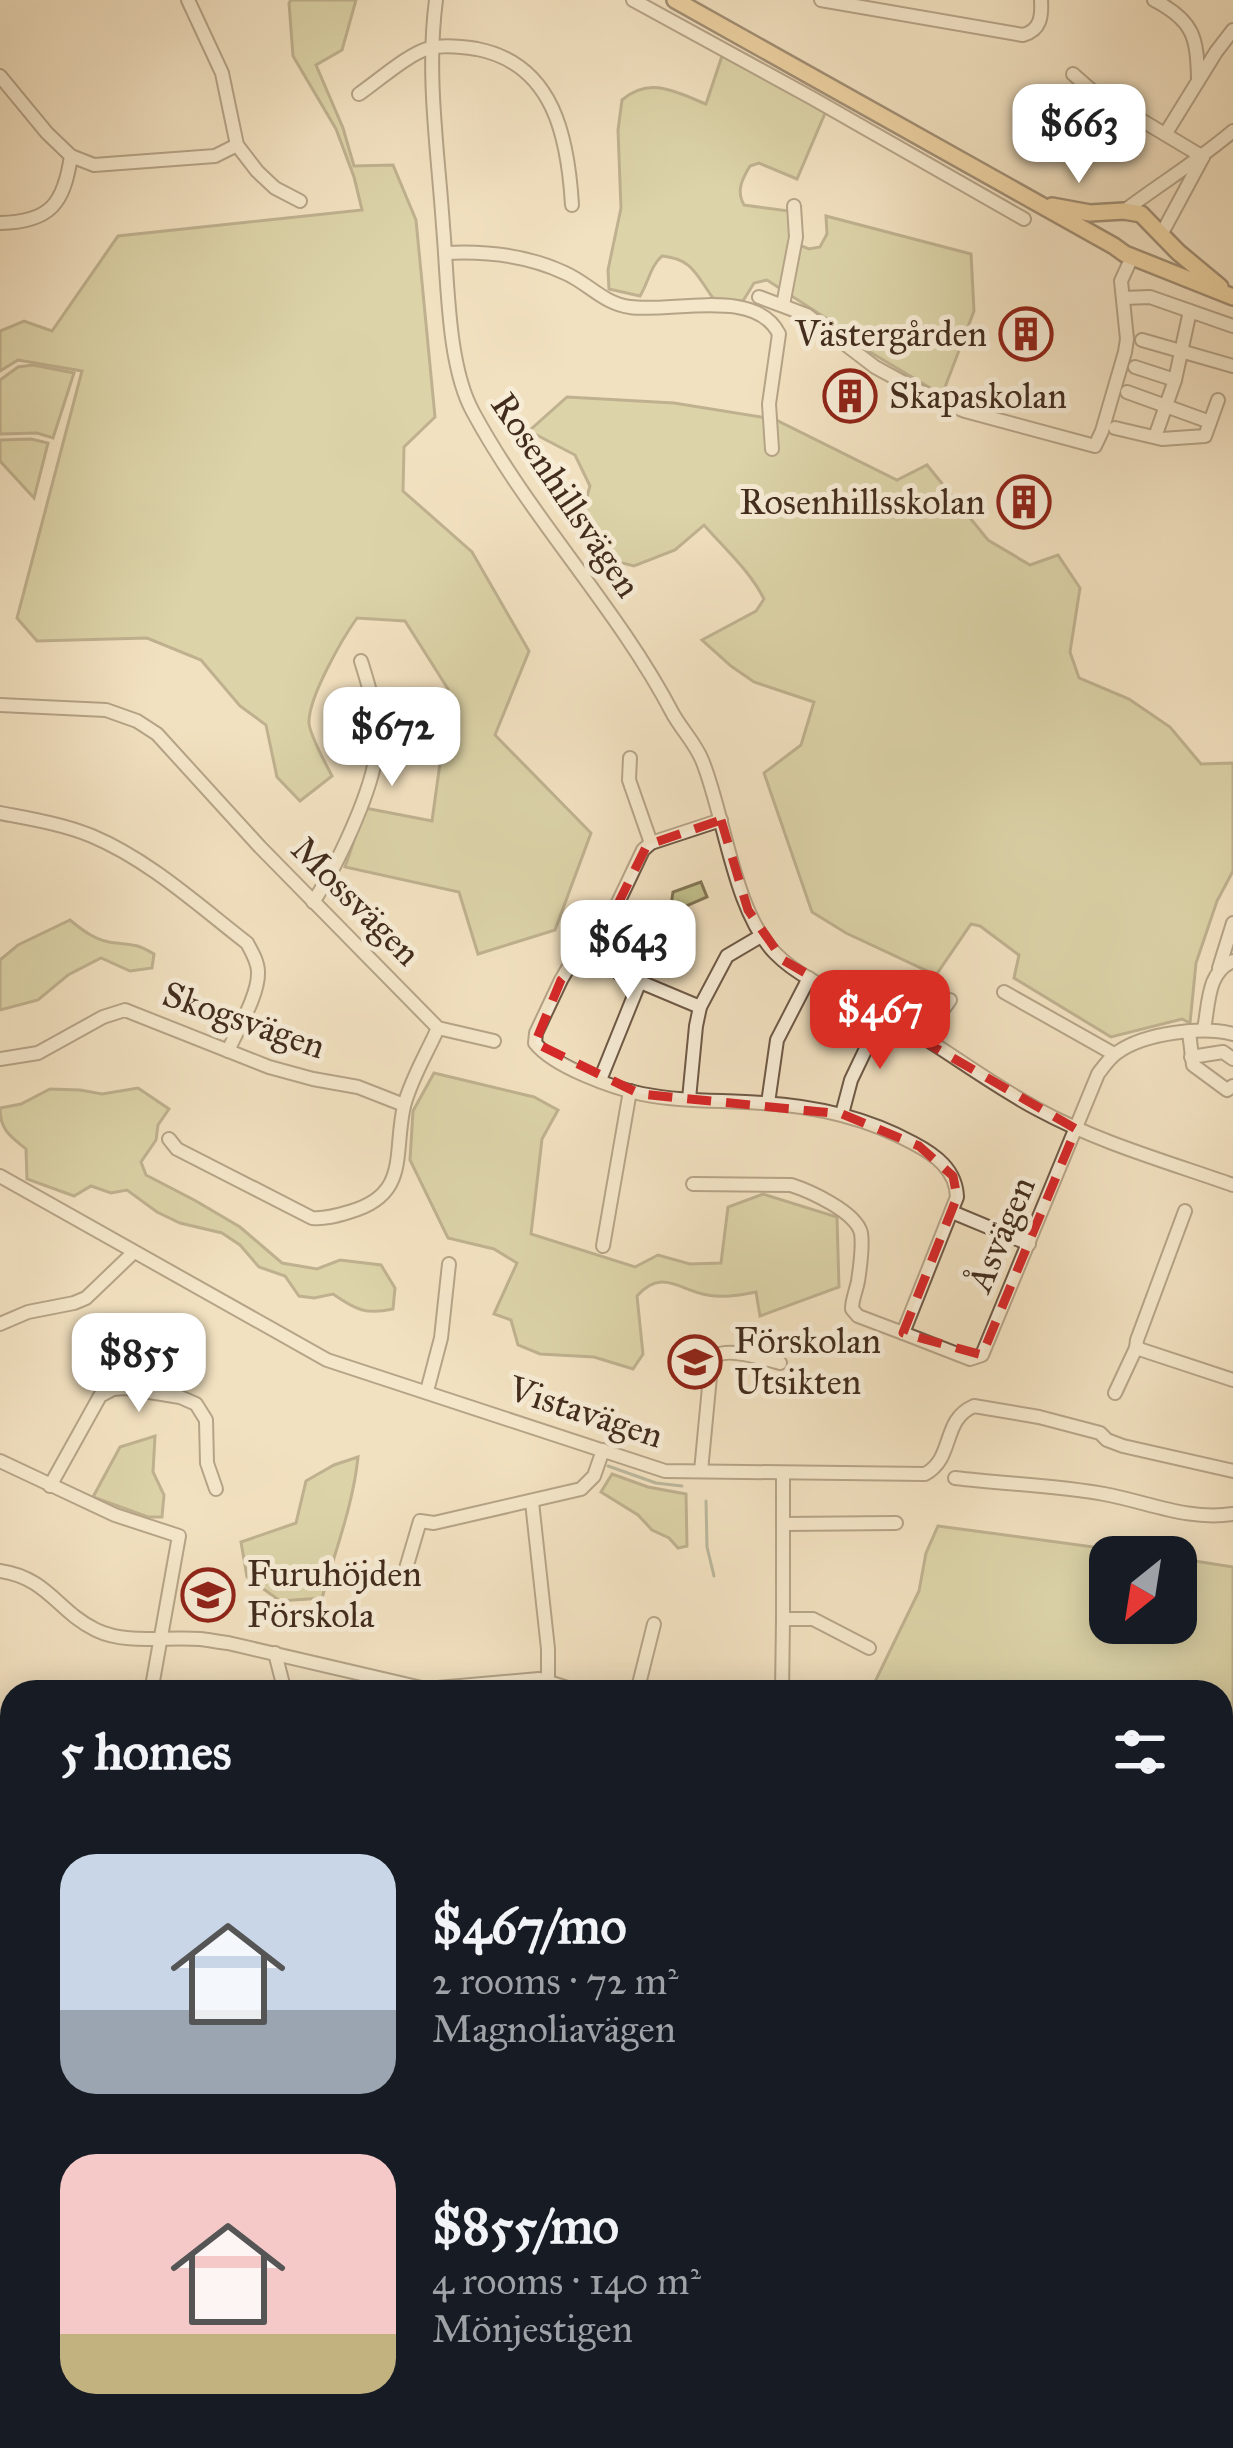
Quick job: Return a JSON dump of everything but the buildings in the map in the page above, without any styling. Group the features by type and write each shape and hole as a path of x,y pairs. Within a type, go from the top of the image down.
{"main road":[{"path":"677,1 1134,257 1233,296"},
{"path":"1029,197 1074,212 1142,214 1196,268 1233,296"},
{"path":"1114,246 1111,228 1123,212"},
{"path":"1134,257 1151,249 1162,233"}],"street":[{"path":"188,0 222,73 237,145 275,188 300,201"},
{"name":"Rosenhillsvägen","path":"436,0 434,119 461,386 502,461 652,675 702,758 748,910 761,935"},
{"path":"633,0 1024,219"},
{"path":"821,0 911,7 1023,35 1033,32 1041,20 1041,0"},
{"path":"1154,0 1178,14 1196,40 1198,80"},
{"path":"669,20 677,1"},
{"path":"1166,133 1233,30"},
{"path":"359,94 433,46 466,47 510,60 544,91 564,139 572,205"},
{"path":"1073,74 1091,90 1203,157"},
{"path":"0,76 71,156 94,165 215,156 237,145"},
{"path":"1123,212 1233,131"},
{"path":"0,223 36,217 56,204 67,183 71,156"},
{"path":"1162,233 1203,157"},
{"path":"783,305 796,238 794,206"},
{"path":"446,254 489,251 560,270 609,303 629,307 741,307 768,318 779,334 769,404 772,448"},
{"path":"759,297 815,320 875,367 930,398 1095,446 1125,352 1121,281 1134,257"},
{"path":"1123,298 1150,297 1233,326"},
{"path":"1154,437 1175,380 1190,311"},
{"path":"1142,340 1233,367"},
{"path":"1135,368 1175,380"},
{"path":"1127,392 1210,422"},
{"path":"1115,428 1162,440 1205,436 1218,400"},
{"path":"314,902 370,781 377,750 373,701 361,661"},
{"name":"Mossvägen","path":"0,705 106,710 157,734 438,1028"},
{"path":"630,758 629,780 651,843"},
{"path":"0,813 89,835 133,856 247,943 258,973 228,1051"},
{"path":"693,1184 791,1185 849,1215 861,1235 852,1309 858,1316 903,1333 957,1197 953,1176 939,1159 896,1133 842,1114 630,1091 550,1056 535,1043 560,980 604,932 638,857 651,843 721,820"},
{"path":"1204,1029 1214,978 1233,923"},
{"path":"689,1100 700,1007 727,956 761,935 782,960 809,978 883,1013 1009,1094 1076,1129 1233,1185"},
{"path":"591,945 612,967 700,1007"},
{"path":"1218,969 1233,961"},
{"path":"768,1103 777,1040 809,978"},
{"path":"600,1080 640,982"},
{"path":"1004,992 1114,1054 1152,1037 1204,1029 1233,1034"},
{"path":"923,1037 950,1000"},
{"name":"Skogsvägen","path":"0,1059 38,1053 125,1010 269,1067 358,1087 404,1105"},
{"path":"842,1114 851,1080 883,1013"},
{"path":"169,1139 177,1149 312,1218 365,1208 385,1193 398,1165 404,1105 438,1028 494,1041"},
{"path":"1189,1032 1193,1065 1227,1090 1233,1086"},
{"path":"1192,1057 1223,1052 1233,1059"},
{"name":"Åsvägen","path":"903,1333 970,1359 986,1351 1098,1074 1114,1054"},
{"path":"603,1246 630,1091"},
{"name":"Vistavägen","path":"0,1176 327,1360 665,1471 926,1474 936,1468 956,1418 974,1406 1039,1417 1100,1433 1123,1446 1233,1471"},
{"path":"1115,1393 1185,1211"},
{"path":"952,1212 1029,1244"},
{"path":"0,1324 86,1298 134,1252"},
{"path":"427,1391 441,1338 449,1264"},
{"path":"1136,1348 1233,1380"},
{"path":"701,1471 714,1358 721,1353 745,1354 780,1363"},
{"path":"50,1486 100,1396 124,1388 196,1404 206,1420 207,1463 216,1489"},
{"path":"402,1582 420,1521 434,1523 586,1486 603,1450"},
{"path":"0,1461 115,1515 179,1536 153,1680"},
{"path":"782,1680 783,1473"},
{"path":"955,1478 1103,1494 1213,1517 1233,1514"},
{"path":"532,1502 548,1680"},
{"path":"782,1524 896,1523"},
{"path":"0,1571 39,1584 98,1631 121,1637 199,1639 388,1680"},
{"path":"783,1619 813,1619 869,1648"},
{"path":"640,1680 654,1624"},
{"path":"275,1653 282,1680"}],"highlighted area":[{"path":"721,820 748,910 783,960 1076,1129 982,1355 903,1333 957,1197 953,1176 919,1146 842,1114 640,1094 535,1043 561,980 604,932 647,845"}],"shaded area":[{"path":"291,0 356,0 342,50 316,65 354,166 393,165 416,220 435,417 404,447 403,491 472,552 529,651 495,735 591,833 555,930 478,954 459,892 345,867 365,808 432,821 441,756 401,733 448,689 405,621 357,618 343,640 320,684 309,723 332,776 300,801 277,777 266,725 240,706 201,660 147,638 37,641 17,618 82,371 18,360 0,371 0,331 24,321 52,331 118,236 362,210 336,129 293,56"},
{"path":"722,56 826,111 797,179 759,163 750,166 741,185 744,205 789,211 791,242 809,249 820,247 827,234 826,216 971,254 974,311 942,395 870,352 767,280 754,283 743,301 713,298 687,265 662,256 640,296 609,289 608,270 621,208 618,130 622,100 653,88 706,104"},
{"path":"18,367 74,373 53,438 37,433 0,434 0,380"},
{"path":"567,397 674,403 774,419 897,480 927,465 988,540 1030,565 1058,555 1080,588 1070,652 1079,678 1129,699 1170,727 1201,764 1233,763 1233,871 1217,901 1196,963 1190,1023 1182,1019 1111,1037 1014,978 1019,955 980,926 971,924 936,975 812,912 764,773 801,745 814,702 754,682 702,640 756,611 764,599 704,525 675,550 634,566 595,556 580,521 590,486 575,455 529,431"},
{"path":"0,440 48,443 34,498 0,461"},
{"path":"701,882 707,897 679,909 686,918 684,930 668,945 656,944 648,935 661,902 671,905 673,892"},
{"path":"70,920 97,938 136,945 154,954 152,968 130,971 101,958 68,975 38,1000 0,1010 0,960 18,945"},
{"path":"434,1073 534,1097 558,1110 542,1139 531,1234 635,1267 658,1255 690,1264 721,1263 728,1207 763,1194 837,1217 839,1287 760,1316 756,1292 714,1296 655,1283 637,1296 643,1354 633,1369 594,1357 540,1354 518,1345 511,1320 494,1314 517,1263 494,1249 448,1238 410,1160 413,1111"},
{"path":"138,1088 169,1109 141,1162 146,1175 240,1227 282,1263 317,1269 340,1260 381,1265 395,1288 393,1309 362,1310 333,1294 299,1296 285,1276 259,1267 222,1233 180,1223 127,1190 111,1193 91,1186 74,1196 27,1179 26,1149 4,1127 0,1108 21,1104 50,1089 102,1094"},
{"path":"155,1436 153,1472 164,1495 162,1517 148,1517 93,1497 120,1447"},
{"path":"358,1457 348,1511 322,1598 280,1601 247,1577 241,1542 296,1523 306,1481"},
{"path":"612,1474 686,1494 687,1546 678,1548 601,1492"},
{"path":"938,1526 1089,1546 1089,1644 1197,1644 1197,1561 1233,1567 1233,1680 876,1680 919,1591 926,1553"}],"waterway":[{"path":"608,1466 656,1483 682,1486"},
{"path":"706,1501 707,1547 714,1576"}],"place":[{"name":"Västergården","path":"1026,334"},
{"name":"Skapaskolan","path":"850,396"},
{"name":"Rosenhillsskolan","path":"1024,502"},
{"name":"Förskolan Utsikten","path":"695,1362"},
{"name":"Furuhöjden Förskola","path":"208,1595"}]}
